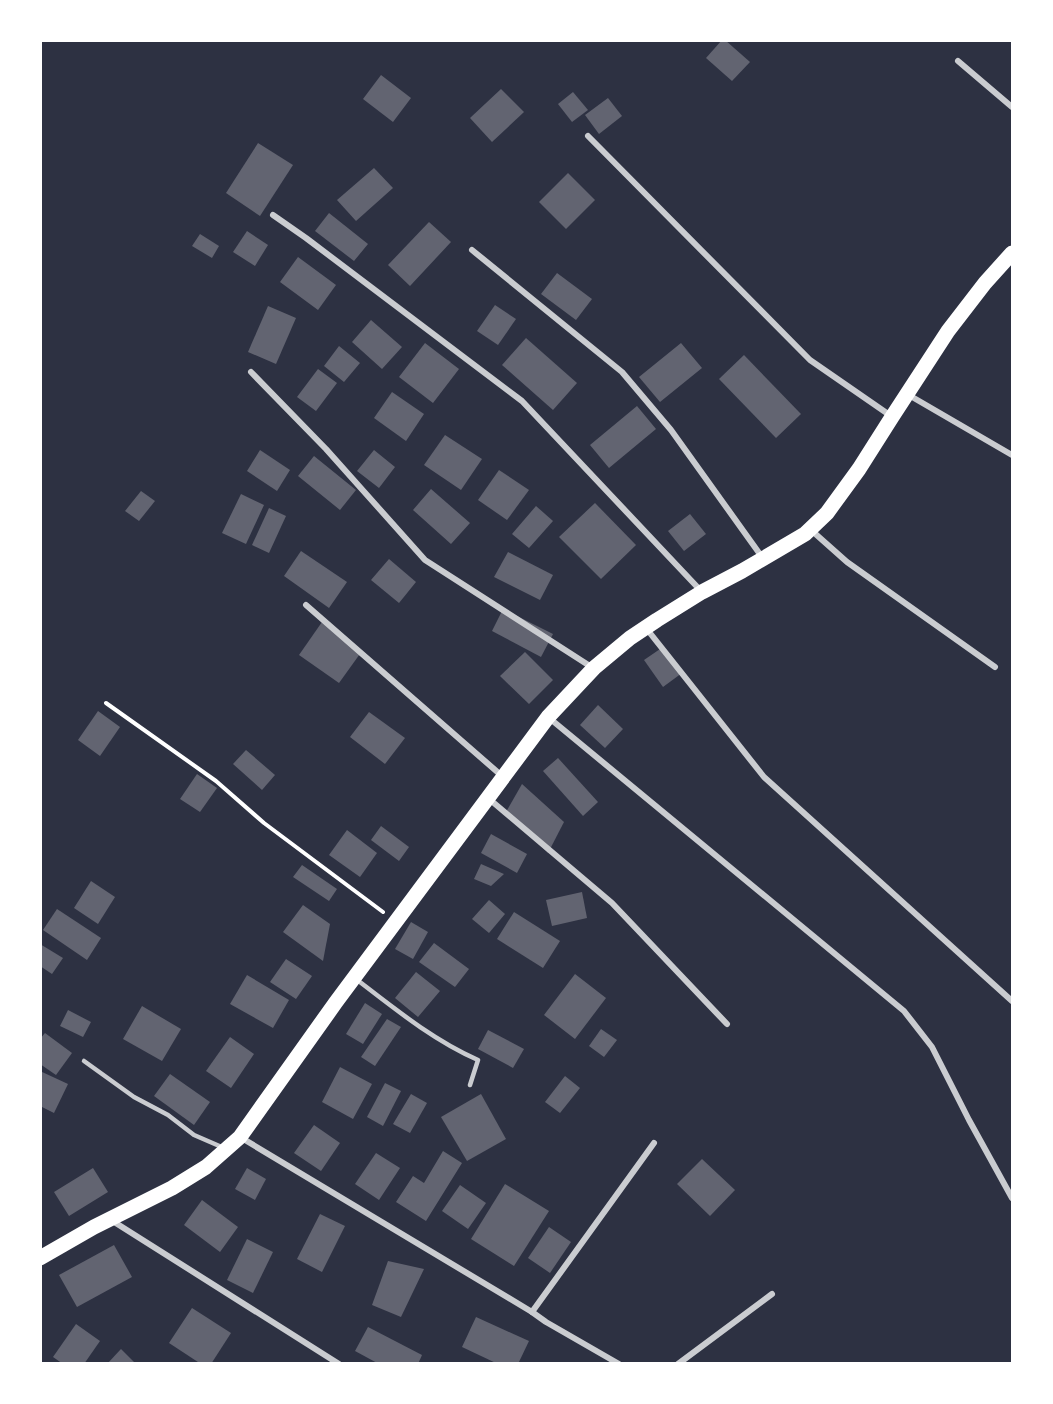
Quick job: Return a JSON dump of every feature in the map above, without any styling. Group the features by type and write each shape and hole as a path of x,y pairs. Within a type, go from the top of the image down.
{"main road":[{"path":"40,1258 172,1188 206,1167 240,1137 354,978 548,717 594,668 630,638 702,592 805,534 827,513 859,469 948,332 985,283 1012,253"}],"street":[{"path":"958,62 1012,107"},
{"path":"588,136 810,360 892,417"},
{"path":"273,215 522,401 702,592"},
{"path":"472,250 622,372 671,430 763,559"},
{"path":"251,372 326,449 425,560 594,668"},
{"path":"907,394 1012,455"},
{"path":"810,529 847,562 995,667"},
{"path":"306,605 502,777"},
{"path":"646,628 764,777 1012,1001"},
{"path":"548,717 904,1011 932,1047 1012,1198"},
{"path":"488,797 612,903 727,1024"},
{"path":"240,1137 619,1364"},
{"path":"532,1312 654,1143"},
{"path":"110,1219 339,1364"},
{"path":"678,1364 772,1294"}],"lane":[{"path":"354,978 388,1005 455,1049 478,1060 470,1085"},
{"path":"84,1061 134,1096 168,1115 194,1135 226,1149"}],"path":[{"path":"106,703 216,781 264,823 396,921"}],"building":[{"path":"722,40 725,40 750,62 732,81 706,58"},
{"path":"381,75 411,98 393,122 363,99"},
{"path":"501,89 524,112 492,142 470,118"},
{"path":"573,92 588,110 572,122 558,104"},
{"path":"608,98 622,116 599,134 585,115"},
{"path":"258,143 293,165 260,216 226,193"},
{"path":"374,168 393,188 356,221 337,200"},
{"path":"568,173 595,200 566,229 539,202"},
{"path":"329,213 368,244 354,261 315,231"},
{"path":"429,222 451,242 410,286 388,265"},
{"path":"247,231 268,245 255,266 233,252"},
{"path":"200,234 219,246 212,258 192,246"},
{"path":"298,257 336,285 318,310 280,282"},
{"path":"557,273 592,299 576,320 541,294"},
{"path":"495,305 516,319 498,345 477,331"},
{"path":"268,306 296,318 276,364 248,352"},
{"path":"371,320 402,347 382,369 352,342"},
{"path":"526,338 577,383 553,410 502,365"},
{"path":"425,343 459,369 433,403 399,377"},
{"path":"681,343 702,368 660,402 639,377"},
{"path":"339,346 360,363 344,382 324,366"},
{"path":"744,355 801,414 776,438 719,379"},
{"path":"318,369 337,383 316,411 297,397"},
{"path":"392,392 424,414 406,441 374,418"},
{"path":"637,406 656,429 609,468 590,445"},
{"path":"445,435 482,459 461,490 424,465"},
{"path":"260,450 290,470 277,491 247,471"},
{"path":"374,450 395,467 379,488 357,471"},
{"path":"314,456 356,490 340,510 298,476"},
{"path":"499,470 529,490 507,520 478,500"},
{"path":"431,489 470,523 451,544 413,510"},
{"path":"141,491 155,501 139,521 125,511"},
{"path":"241,494 264,505 246,544 222,533"},
{"path":"595,503 636,545 601,579 559,537"},
{"path":"536,506 553,521 529,548 512,534"},
{"path":"269,508 286,516 269,553 252,545"},
{"path":"690,514 706,534 684,551 668,531"},
{"path":"301,551 347,582 329,608 284,576"},
{"path":"508,552 553,575 540,600 494,577"},
{"path":"389,559 416,582 399,603 371,580"},
{"path":"503,609 553,634 541,657 492,631"},
{"path":"322,622 362,651 339,683 299,655"},
{"path":"663,647 682,673 663,687 644,660"},
{"path":"525,652 553,680 529,704 500,676"},
{"path":"598,705 623,729 605,748 580,725"},
{"path":"98,711 120,727 100,756 78,740"},
{"path":"369,712 405,738 385,764 350,737"},
{"path":"246,750 275,775 262,790 233,764"},
{"path":"558,758 598,802 583,816 543,771"},
{"path":"197,774 217,788 200,812 180,799"},
{"path":"522,784 564,822 548,853 506,812"},
{"path":"381,826 409,847 399,861 371,840"},
{"path":"347,830 377,853 360,877 329,855"},
{"path":"491,834 527,854 517,873 481,853"},
{"path":"481,864 504,874 491,886 474,879"},
{"path":"302,865 337,889 329,901 293,877"},
{"path":"91,881 115,897 98,924 74,908"},
{"path":"582,892 587,918 552,926 546,900"},
{"path":"489,900 505,914 489,933 472,919"},
{"path":"303,905 330,924 323,961 283,932"},
{"path":"57,909 101,938 87,960 43,930"},
{"path":"514,912 560,941 543,968 497,939"},
{"path":"411,922 428,932 413,959 395,949"},
{"path":"434,943 469,969 455,987 419,962"},
{"path":"40,944 63,958 52,974 40,966"},
{"path":"286,959 312,976 296,999 270,982"},
{"path":"416,972 440,991 418,1017 395,998"},
{"path":"575,974 606,998 575,1039 544,1015"},
{"path":"247,975 289,1000 273,1028 230,1004"},
{"path":"365,1003 382,1014 363,1044 346,1034"},
{"path":"142,1006 181,1029 162,1061 123,1039"},
{"path":"68,1010 91,1022 83,1037 60,1026"},
{"path":"387,1019 401,1027 375,1066 361,1057"},
{"path":"601,1029 617,1040 604,1057 589,1046"},
{"path":"488,1030 524,1049 513,1068 478,1049"},
{"path":"45,1033 72,1053 56,1075 40,1064 40,1039"},
{"path":"230,1037 254,1054 231,1088 206,1071"},
{"path":"340,1067 372,1084 353,1119 322,1102"},
{"path":"40,1071 68,1084 54,1113 40,1106"},
{"path":"170,1074 210,1102 194,1125 154,1096"},
{"path":"565,1076 580,1088 560,1113 545,1102"},
{"path":"385,1083 401,1091 383,1126 367,1117"},
{"path":"411,1094 427,1103 410,1133 393,1124"},
{"path":"481,1094 506,1139 467,1161 441,1117"},
{"path":"314,1125 340,1143 321,1171 294,1153"},
{"path":"443,1151 462,1163 426,1221 396,1202 413,1176 424,1183"},
{"path":"376,1153 400,1168 379,1200 355,1184"},
{"path":"702,1159 735,1190 710,1216 677,1184"},
{"path":"93,1168 108,1192 69,1216 54,1192"},
{"path":"247,1168 266,1179 255,1200 235,1189"},
{"path":"505,1184 549,1211 514,1266 471,1239"},
{"path":"460,1185 486,1203 468,1229 442,1211"},
{"path":"202,1200 238,1227 220,1252 184,1225"},
{"path":"320,1214 345,1226 322,1272 297,1259"},
{"path":"549,1227 571,1242 550,1273 528,1258"},
{"path":"247,1239 273,1252 253,1293 227,1280"},
{"path":"114,1245 132,1277 77,1307 59,1275"},
{"path":"388,1261 424,1269 401,1317 372,1305"},
{"path":"192,1308 231,1333 211,1364 201,1364 169,1343"},
{"path":"476,1317 529,1341 518,1364 498,1364 462,1347"},
{"path":"76,1324 100,1341 84,1364 63,1364 53,1357"},
{"path":"368,1327 422,1355 418,1364 379,1364 355,1351"},
{"path":"121,1349 136,1364 107,1364"}]}
